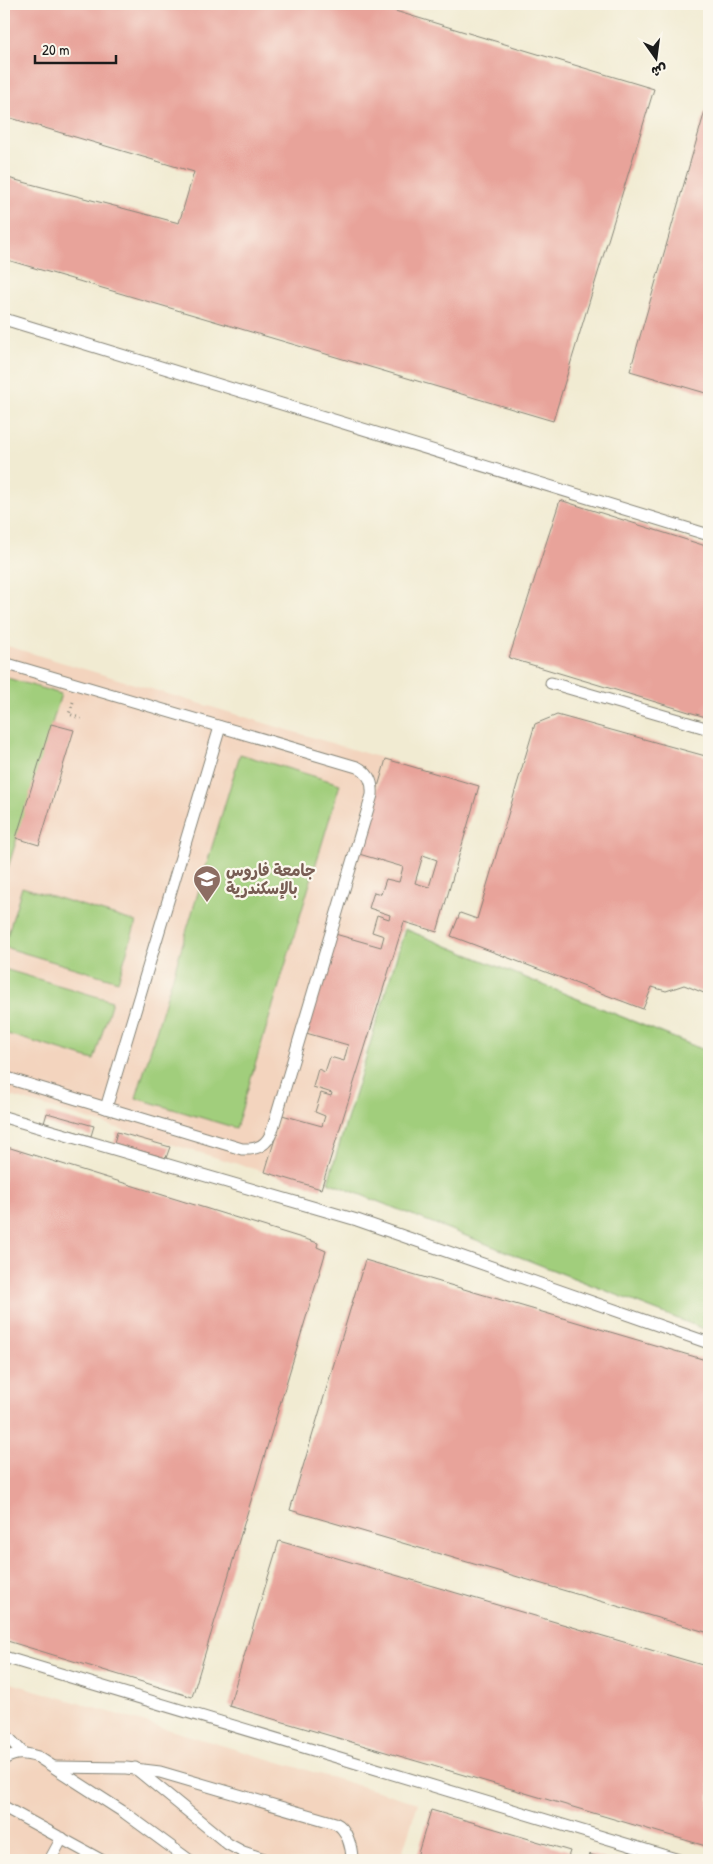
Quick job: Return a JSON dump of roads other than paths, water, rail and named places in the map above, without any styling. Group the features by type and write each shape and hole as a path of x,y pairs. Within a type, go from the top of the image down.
{"lane":[{"path":"4,319 709,535"},
{"path":"4,663 357,767 363,770 372,781 372,795 275,1121 269,1140 262,1146 252,1150 242,1149 4,1077"},
{"path":"551,683 709,729"},
{"path":"106,1108 220,727"},
{"path":"4,1117 357,1220 709,1343"},
{"path":"4,1657 679,1860"},
{"path":"4,1733 23,1753"},
{"path":"4,1759 13,1754 23,1753 38,1757 125,1813 189,1860"},
{"path":"55,1767 135,1768 173,1776 335,1823 344,1830 351,1850 352,1860"},
{"path":"135,1768 228,1844 243,1852 268,1860"},
{"path":"6,1810 102,1860"},
{"path":"50,1860 62,1838"}],"place":[{"name":"جامعة فاروس بالإسكندرية","path":"207,903"}]}
